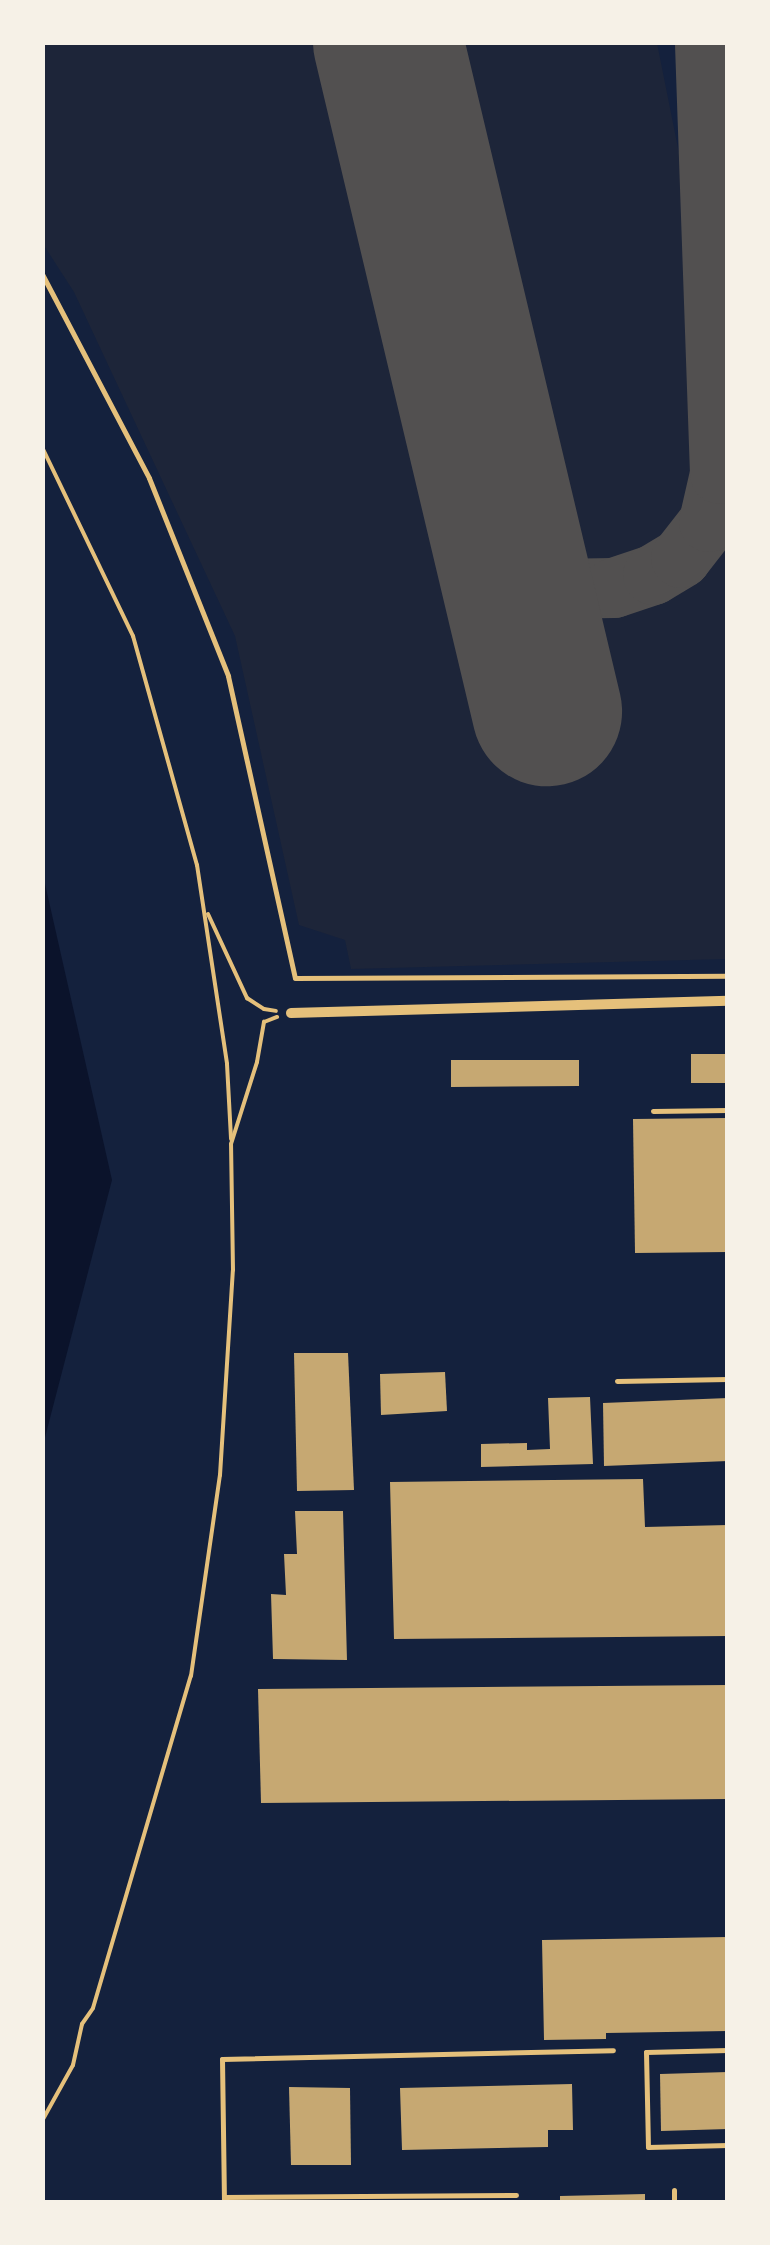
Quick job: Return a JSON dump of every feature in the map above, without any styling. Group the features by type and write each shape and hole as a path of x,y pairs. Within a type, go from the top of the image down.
{"street":[{"path":"291,1012 728,1002"}],"lane":[{"path":"42,274 149,478 228,676 295,978 728,976"},
{"path":"653,1111 728,1110"},
{"path":"616,1381 728,1379"},
{"path":"516,2195 224,2200 222,2058 613,2050"},
{"path":"728,2050 646,2052 648,2147 728,2145"},
{"path":"674,2190 674,2202"}],"path":[{"path":"42,447 133,636 204,905 226,1064 234,1270 220,1474 191,1676 93,2008 82,2024 72,2066 42,2121"},
{"path":"204,905 247,998 264,1010 291,1012"},
{"path":"231,1144 257,1062 264,1022 291,1012"}],"shaded area":[{"path":"42,43 326,43 499,744 607,721 584,634 591,616 662,592 691,576 715,553 727,531 727,959 351,969 345,940 299,925 235,636 74,292 43,244"},
{"path":"436,43 657,43 688,198 697,492 685,520 670,537 618,561 588,562 573,558 561,547"},
{"path":"43,875 112,1180 43,1445"}],"building":[{"path":"691,1054 728,1054 728,1083 691,1083"},
{"path":"451,1060 579,1060 579,1086 451,1087"},
{"path":"728,1118 728,1252 635,1253 633,1119"},
{"path":"294,1353 348,1353 354,1490 297,1491"},
{"path":"445,1372 447,1411 381,1415 380,1374"},
{"path":"590,1397 593,1464 481,1467 481,1444 527,1443 527,1450 550,1449 548,1398"},
{"path":"728,1398 728,1461 604,1466 603,1403"},
{"path":"643,1479 645,1527 728,1525 728,1636 394,1639 390,1482"},
{"path":"295,1511 343,1511 347,1660 273,1659 271,1594 286,1595 284,1554 297,1554"},
{"path":"728,1685 728,1799 261,1803 258,1689"},
{"path":"728,1937 728,2031 606,2033 606,2039 544,2040 542,1940"},
{"path":"728,2072 728,2129 661,2131 660,2074"},
{"path":"572,2084 573,2130 548,2130 548,2147 402,2150 400,2088"},
{"path":"289,2087 350,2088 351,2165 291,2165"},
{"path":"645,2194 645,2202 560,2202 560,2196"}],"taxiway":[{"path":"509,550 532,580 551,589 614,588 653,575 681,558 709,522 720,474 705,42"}],"runway":[{"path":"388,42 547,711"}]}
